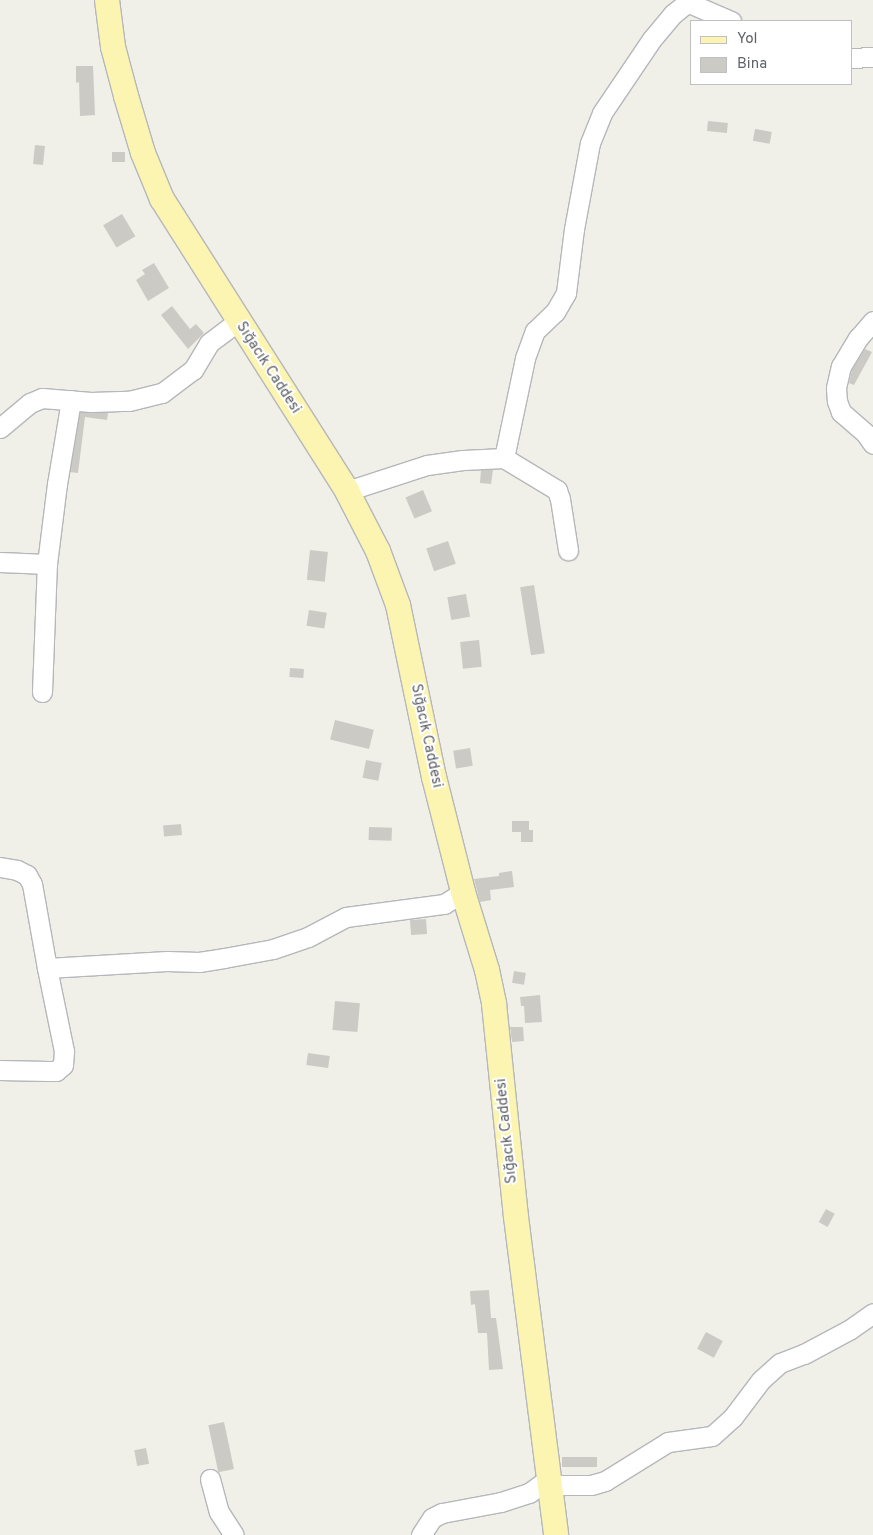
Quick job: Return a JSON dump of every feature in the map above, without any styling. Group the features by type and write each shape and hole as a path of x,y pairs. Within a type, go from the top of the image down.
{"main road":[{"name":"Sığacık Caddesi","path":"107,0 112,47 140,144 162,199 347,491 378,551 398,605 434,777 463,892 487,970 494,1004 516,1217 556,1535"}],"street":[{"path":"504,458 525,358 535,331 555,312 566,293 574,228 590,143 602,113 652,39 673,14 689,1 729,20"},
{"path":"853,58 873,57"},
{"path":"0,428 30,403 42,398 129,401 162,393 193,370 209,343 238,320"},
{"path":"873,321 858,338 841,366 836,388 837,401 841,412 866,434 873,444"},
{"path":"42,692 47,564 57,484 71,400"},
{"path":"347,491 427,465 463,460 504,458 557,490 560,498 568,550"},
{"path":"0,562 47,564"},
{"path":"0,867 17,870 27,875 32,884 64,1051 63,1065 56,1070 0,1070"},
{"path":"47,968 167,961 199,962 224,958 273,949 308,937 346,917 444,904 463,892"},
{"path":"421,1535 432,1518 442,1513 501,1502 529,1493 548,1479 555,1485 592,1484 605,1481 668,1442 712,1436 733,1417 760,1380 780,1363 804,1354 849,1330 873,1313"},
{"path":"210,1479 219,1512 234,1535"}],"building":[{"path":"76,66 93,66 95,115 80,116 79,82 76,83"},
{"path":"708,121 728,123 727,133 707,131"},
{"path":"755,129 772,132 770,144 753,141"},
{"path":"35,145 45,146 43,165 33,164"},
{"path":"112,152 125,152 125,162 112,162"},
{"path":"122,214 135,236 117,248 103,225"},
{"path":"154,263 169,288 148,301 136,280 145,274 142,270"},
{"path":"172,306 190,329 196,324 204,333 188,349 161,315"},
{"path":"865,349 872,352 854,385 849,383 852,370"},
{"path":"80,412 108,413 107,420 85,417 78,473 70,472"},
{"path":"481,470 493,470 491,484 480,483"},
{"path":"423,490 432,511 414,519 406,497"},
{"path":"448,541 456,564 434,571 426,548"},
{"path":"310,550 328,552 325,582 307,580"},
{"path":"534,585 545,653 531,655 520,587"},
{"path":"466,594 470,617 451,620 447,597"},
{"path":"309,610 327,613 324,629 306,626"},
{"path":"479,640 482,667 463,669 460,642"},
{"path":"290,668 304,669 303,678 289,677"},
{"path":"335,720 374,730 369,749 330,739"},
{"path":"470,748 473,766 456,768 453,751"},
{"path":"366,760 382,763 378,781 363,778"},
{"path":"512,821 529,821 529,830 533,830 533,842 521,842 521,832 512,832"},
{"path":"181,824 182,835 164,837 163,826"},
{"path":"369,827 392,828 392,841 369,840"},
{"path":"512,871 514,887 490,890 491,900 480,902 474,879 499,876 499,873"},
{"path":"426,919 427,934 411,935 410,920"},
{"path":"514,971 526,973 524,985 512,983"},
{"path":"540,995 542,1022 525,1023 524,1006 521,1006 520,997"},
{"path":"335,1001 360,1003 357,1032 332,1030"},
{"path":"510,1027 523,1027 524,1041 512,1042"},
{"path":"308,1053 330,1056 328,1068 306,1065"},
{"path":"826,1209 835,1214 827,1227 819,1222"},
{"path":"489,1290 491,1318 496,1318 503,1369 489,1370 487,1333 478,1333 475,1304 471,1305 470,1291"},
{"path":"706,1332 723,1341 714,1358 697,1349"},
{"path":"224,1422 234,1469 218,1472 208,1425"},
{"path":"146,1448 149,1464 137,1466 134,1450"},
{"path":"562,1457 597,1457 597,1467 562,1467"}]}
